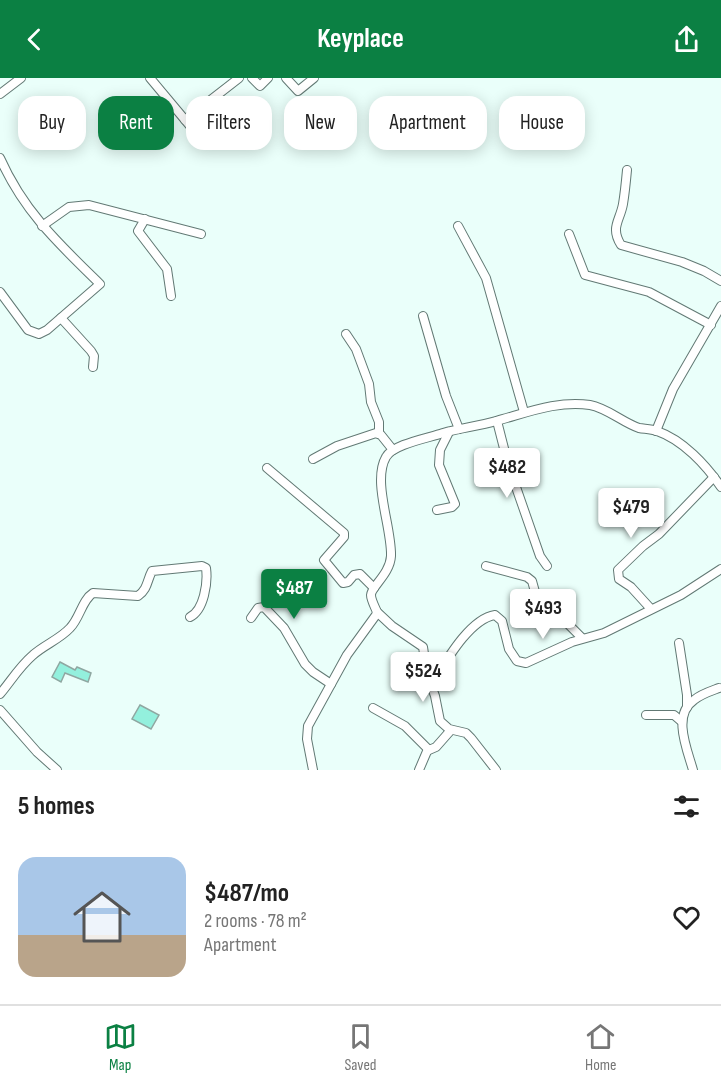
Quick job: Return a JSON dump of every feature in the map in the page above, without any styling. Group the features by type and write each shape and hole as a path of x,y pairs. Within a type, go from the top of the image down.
{"street":[{"path":"2,88 21,78"},
{"path":"150,78 185,120 239,78"},
{"path":"252,78 260,86 268,78"},
{"path":"286,78 298,92 314,78"},
{"path":"0,158 19,197 42,225 100,284 39,334 28,330 0,292"},
{"path":"627,170 623,207 616,223 616,234 621,245 682,262 721,281"},
{"path":"42,225 69,207 89,205 201,234"},
{"path":"145,219 138,231 167,268 171,296"},
{"path":"458,226 486,278 524,412"},
{"path":"569,234 585,275 649,292 711,325"},
{"path":"656,431 673,389 721,306"},
{"path":"423,316 446,396 459,429"},
{"path":"61,318 91,351 93,367"},
{"path":"346,334 356,349 369,384 371,402 379,422 379,434"},
{"path":"496,770 466,733 451,730 440,721 427,674 423,647 392,626 377,612 371,598 372,591 390,566 391,540 382,478 384,460 393,450 524,412 574,404 591,405 639,427 671,437 687,449 718,481 618,570 619,579 631,587 651,609"},
{"path":"497,421 512,476 540,556 547,566"},
{"path":"437,510 452,507 455,502 442,477 439,465 440,450 449,432"},
{"path":"313,459 348,441 373,433 379,434 393,450"},
{"path":"267,468 344,533 345,537 324,560 343,583 348,582 354,575 360,574 374,588"},
{"path":"0,694 10,679 33,655 72,626 88,597 93,593 138,596 147,586 152,571 202,566 207,572 204,596 198,612 190,617"},
{"path":"486,566 527,577 532,581 537,599 558,614 582,638"},
{"path":"431,685 462,640 487,616 495,615 502,621 509,649 517,661 526,663 582,638 604,633 681,596 721,569"},
{"path":"251,618 258,608 264,608 284,628 305,664 331,684"},
{"path":"313,770 307,732 347,655 377,612"},
{"path":"679,643 687,695 687,706 681,721 693,770"},
{"path":"687,706 696,698 719,688"},
{"path":"373,708 405,726 428,749"},
{"path":"0,710 37,752 57,770"},
{"path":"645,715 674,715 681,721"},
{"path":"428,749 436,747 451,730"},
{"path":"419,770 428,749"}],"building":[{"path":"60,662 75,670 77,667 91,673 88,682 65,673 61,682 52,677"},
{"path":"140,705 159,715 151,729 132,719"}]}
